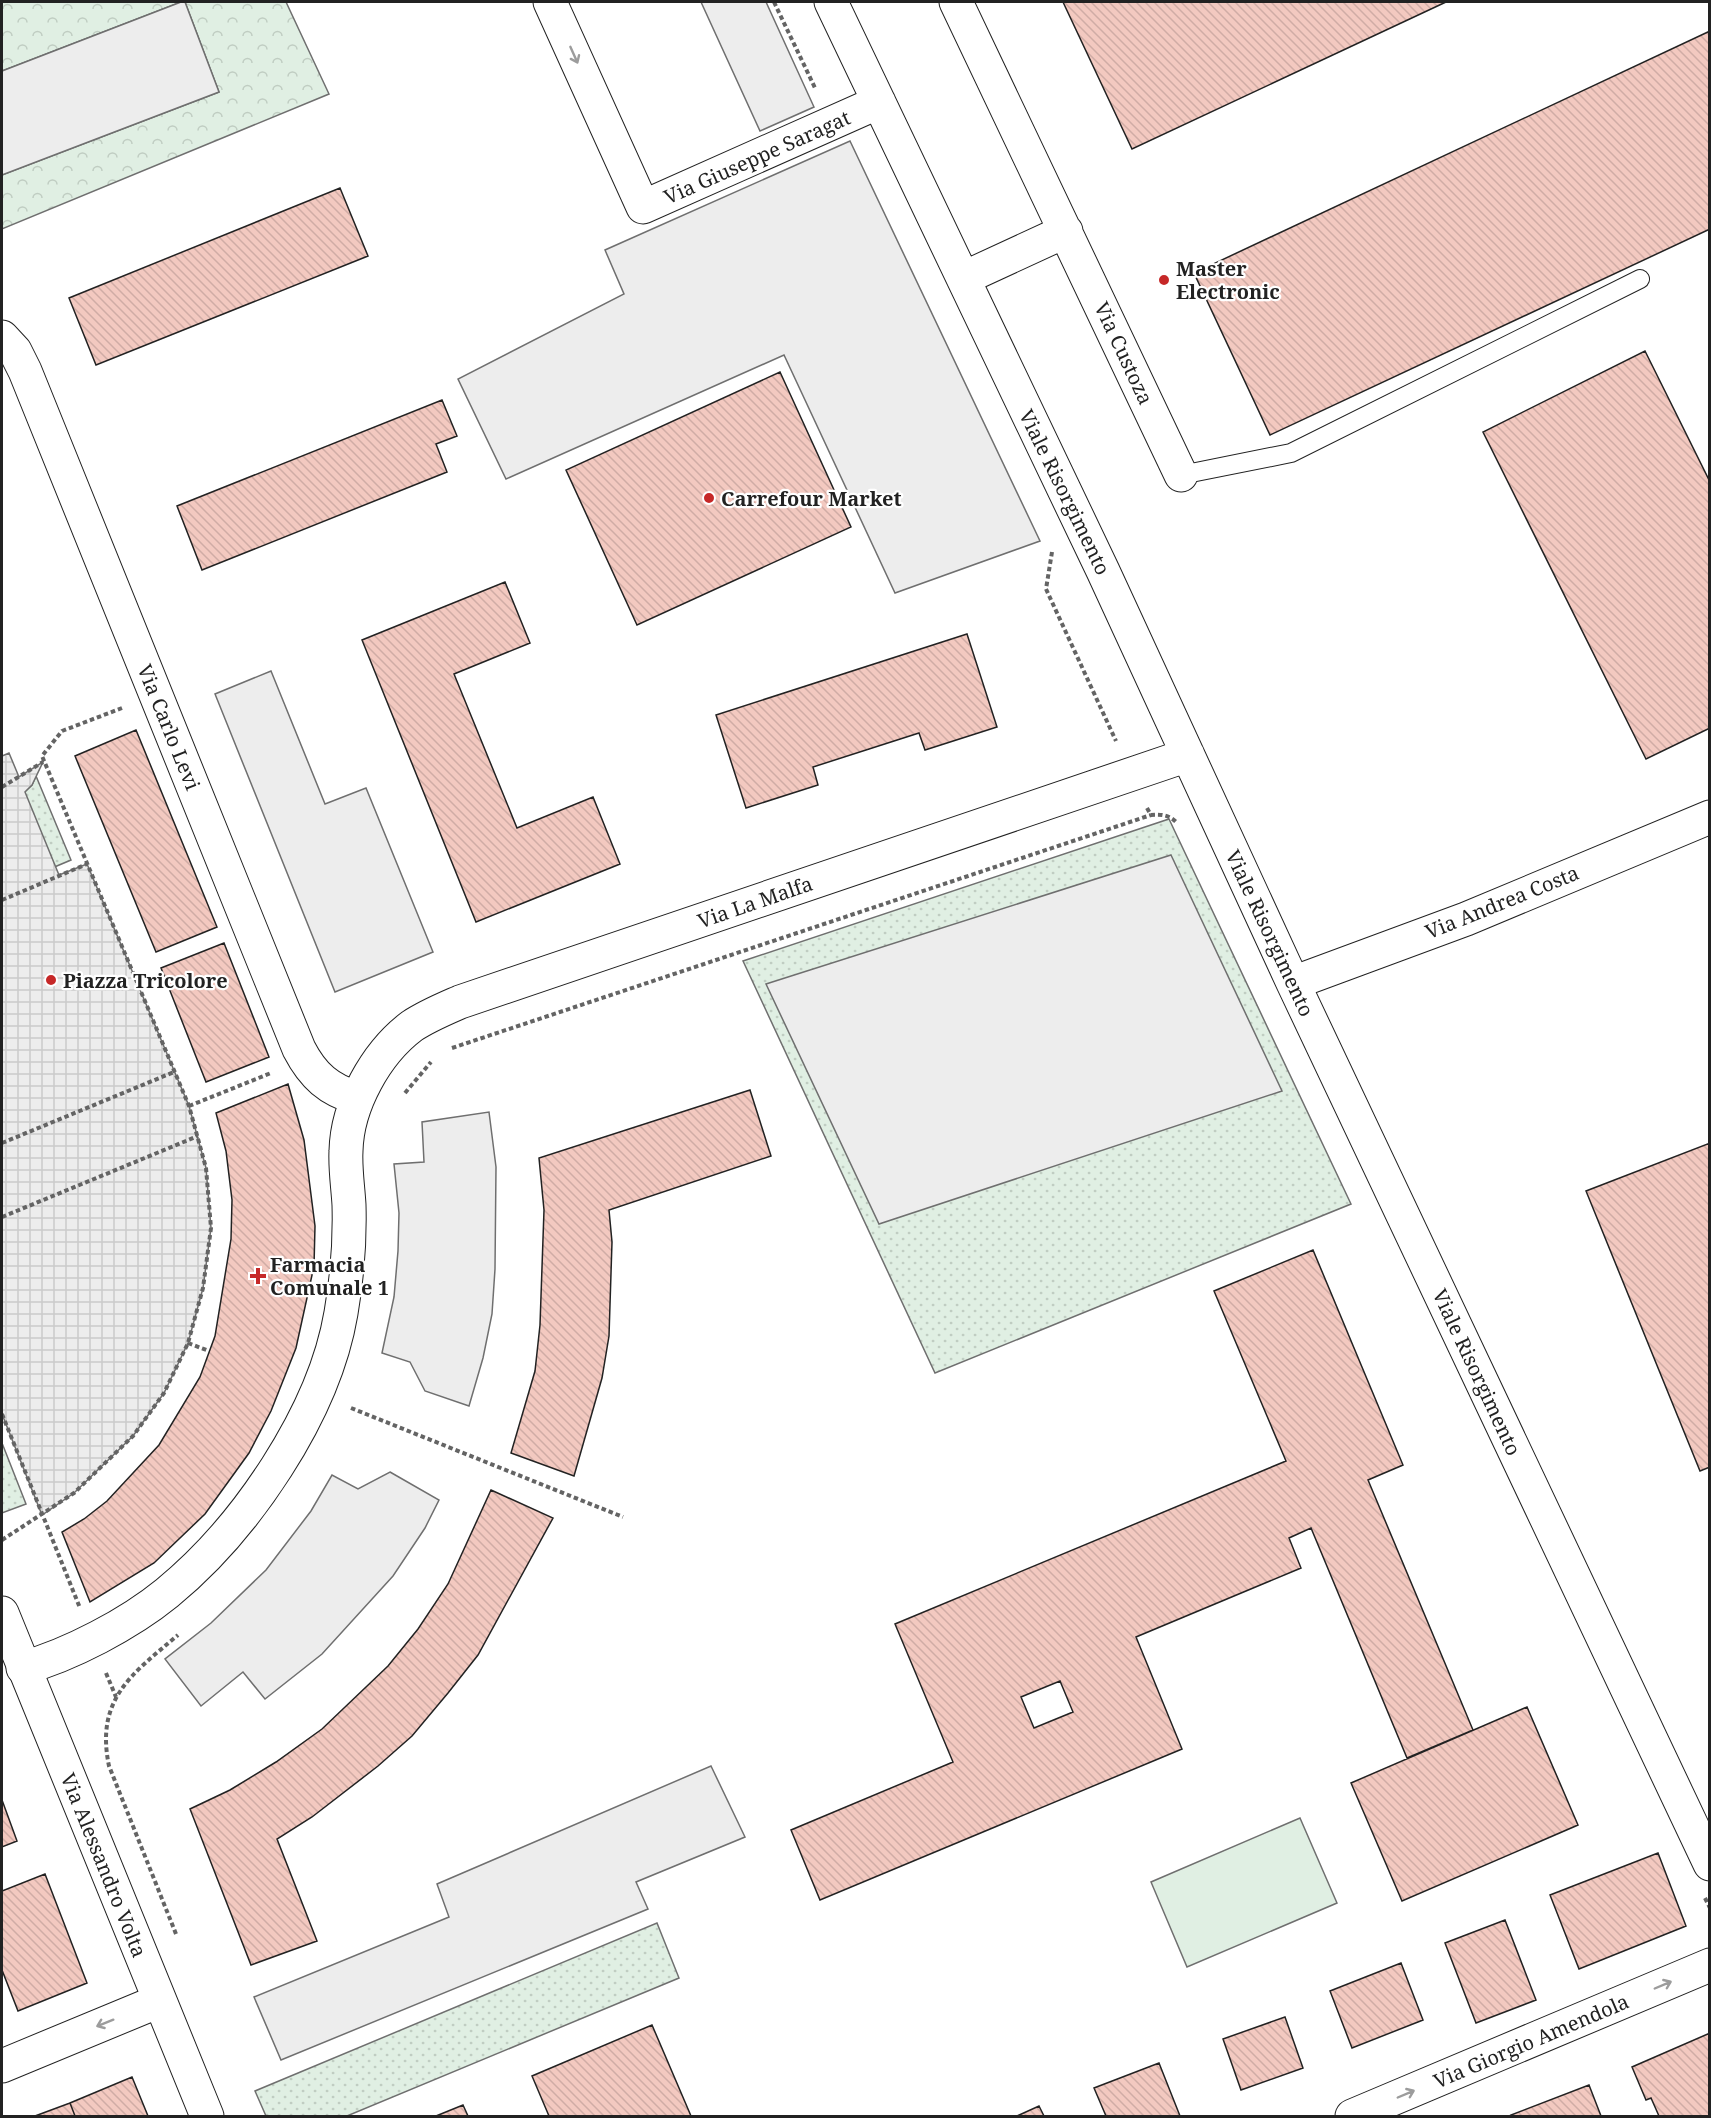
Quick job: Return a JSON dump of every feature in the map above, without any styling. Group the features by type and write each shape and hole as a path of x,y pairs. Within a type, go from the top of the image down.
{"street":[{"name":"Via Giuseppe Saragat","path":"550,2 643,207 879,102"},
{"name":"Viale Risorgimento","path":"831,2 964,278 1293,983 1710,1864"},
{"name":"Via Custoza","path":"956,2 1181,475"},
{"path":"964,278 1066,231"},
{"name":"Via Carlo Levi","path":"2,337 15,351 25,371 304,1060 317,1078 330,1087 357,1098"},
{"name":"Via La Malfa","path":"23,1668 46,1662 131,1619 166,1594 200,1564 266,1482 298,1430 316,1394 340,1315 349,1208 346,1151 349,1125 357,1098 392,1044 431,1015 460,1002 1188,755"},
{"name":"Via Andrea Costa","path":"1293,983 1466,919 1710,817"},
{"name":"Via Alessandro Volta","path":"2,1612 207,2116"},
{"name":"Via Giorgio Amendola","path":"1352,2116 1710,1965"},
{"path":"2,2066 159,2001"}],"lane":[{"path":"1181,475 1291,453 1640,279"}],"path":[{"path":"2,1540 74,1493 133,1436 164,1393 188,1343 203,1288 211,1228 206,1168 189,1106 42,756 62,732 156,695"},
{"path":"2,787 43,762"},
{"path":"449,1049 1150,815"},
{"path":"2,900 87,864"},
{"path":"189,1106 304,1060"},
{"path":"402,1097 432,1060"},
{"path":"2,1143 174,1072"},
{"path":"2,1217 198,1136"},
{"path":"188,1343 209,1351"},
{"path":"316,1394 622,1517"},
{"path":"2,1414 116,1697"},
{"path":"180,1944 110,1766 104,1741 108,1718 116,1697 130,1677 182,1631"}],"green space":[{"path":"2,2 181,2 2,71"},
{"path":"185,2 286,2 329,94 2,229 2,175 219,92"},
{"path":"36,776 71,860 2,889 2,811 32,785"},
{"path":"1169,819 1351,1204 935,1373 743,961"},
{"path":"2,1443 26,1504 2,1513"},
{"path":"1300,1818 1337,1903 1187,1967 1151,1882"},
{"path":"657,1923 679,1978 347,2116 266,2116 255,2091"}],"shaded area":[{"path":"185,2 219,92 2,175 2,71"},
{"path":"701,2 766,2 814,107 760,131"},
{"path":"850,141 1040,541 895,593 784,355 506,479 458,379 624,294 605,250"},
{"path":"271,671 325,804 366,788 433,952 335,992 215,694"},
{"name":"Piazza Tricolore","path":"9,753 19,777 43,762 32,785 25,792 59,875 87,864 189,1106 206,1168 211,1228 203,1288 188,1343 164,1393 133,1436 74,1493 42,1515 2,1414 2,756"},
{"path":"1171,855 1282,1091 879,1224 766,984"},
{"path":"489,1112 496,1167 492,1314 483,1358 469,1406 425,1391 410,1362 382,1353 394,1297 398,1251 399,1213 394,1164 424,1162 422,1122"},
{"path":"390,1472 439,1500 425,1528 393,1576 322,1654 265,1699 243,1672 201,1706 165,1659 211,1623 266,1570 311,1511 332,1475 358,1489"},
{"path":"711,1766 745,1837 636,1882 648,1909 281,2060 254,1997 449,1917 437,1884"}],"building":[{"path":"1063,2 1446,2 1132,149"},
{"path":"1710,31 1710,229 1270,435 1194,273"},
{"path":"340,188 368,256 96,365 69,298"},
{"path":"1645,351 1710,482 1710,728 1646,759 1483,432"},
{"name":"Carrefour Market","path":"780,372 851,527 637,625 566,470"},
{"path":"442,400 457,436 436,444 447,472 202,570 177,506"},
{"path":"505,582 530,643 454,674 517,828 593,797 620,864 476,922 362,640"},
{"path":"967,634 997,727 925,750 919,733 813,767 818,785 746,808 716,715"},
{"path":"136,730 217,927 156,952 75,756"},
{"path":"224,943 269,1057 206,1082 161,968"},
{"path":"288,1084 304,1140 315,1226 314,1266 296,1348 271,1411 249,1453 205,1514 154,1563 90,1602 62,1532 107,1501 159,1445 200,1377 215,1336 231,1239 232,1200 226,1151 216,1113"},
{"path":"750,1090 771,1156 609,1210 612,1242 609,1336 602,1378 574,1476 511,1453 535,1371 540,1325 544,1210 539,1158"},
{"path":"1710,1143 1710,1467 1700,1471 1586,1191"},
{"path":"1313,1250 1403,1465 1368,1480 1473,1730 1407,1758 1311,1528 1289,1538 1301,1568 1136,1637 1182,1749 820,1900 791,1830 953,1762 895,1624 1286,1461 1214,1291","holes":["1060,1681 1073,1712 1034,1728 1021,1697"]},
{"path":"491,1490 553,1518 478,1655 412,1736 378,1766 312,1817 277,1839 317,1941 251,1965 190,1809 230,1790 276,1762 322,1729 388,1666 418,1629 448,1584"},
{"path":"1527,1707 1578,1825 1402,1901 1351,1783"},
{"path":"2,1800 17,1841 2,1847"},
{"path":"1658,1853 1686,1926 1579,1969 1550,1895"},
{"path":"45,1874 87,1983 18,2011 2,1970 2,1891"},
{"path":"1505,1920 1536,2000 1476,2023 1445,1943"},
{"path":"1401,1963 1423,2020 1352,2048 1330,1991"},
{"path":"1285,2017 1303,2068 1241,2090 1223,2039"},
{"path":"652,2025 691,2116 549,2116 532,2076"},
{"path":"1710,2033 1710,2116 1659,2116 1651,2098 1646,2100 1632,2067"},
{"path":"1159,2063 1180,2116 1106,2116 1094,2088"},
{"path":"132,2077 148,2116 75,2116 70,2103"},
{"path":"1589,2085 1601,2116 1511,2115"},
{"path":"70,2103 75,2116 35,2116"},
{"path":"463,2105 468,2116 436,2116"},
{"path":"1039,2106 1044,2116 1017,2116"}],"place":[{"name":"Master Electronic","path":"1164,280"},
{"name":"Carrefour Market","path":"709,498"},
{"name":"Piazza Tricolore","path":"51,980"},
{"name":"Farmacia Comunale 1","path":"258,1276"}]}
